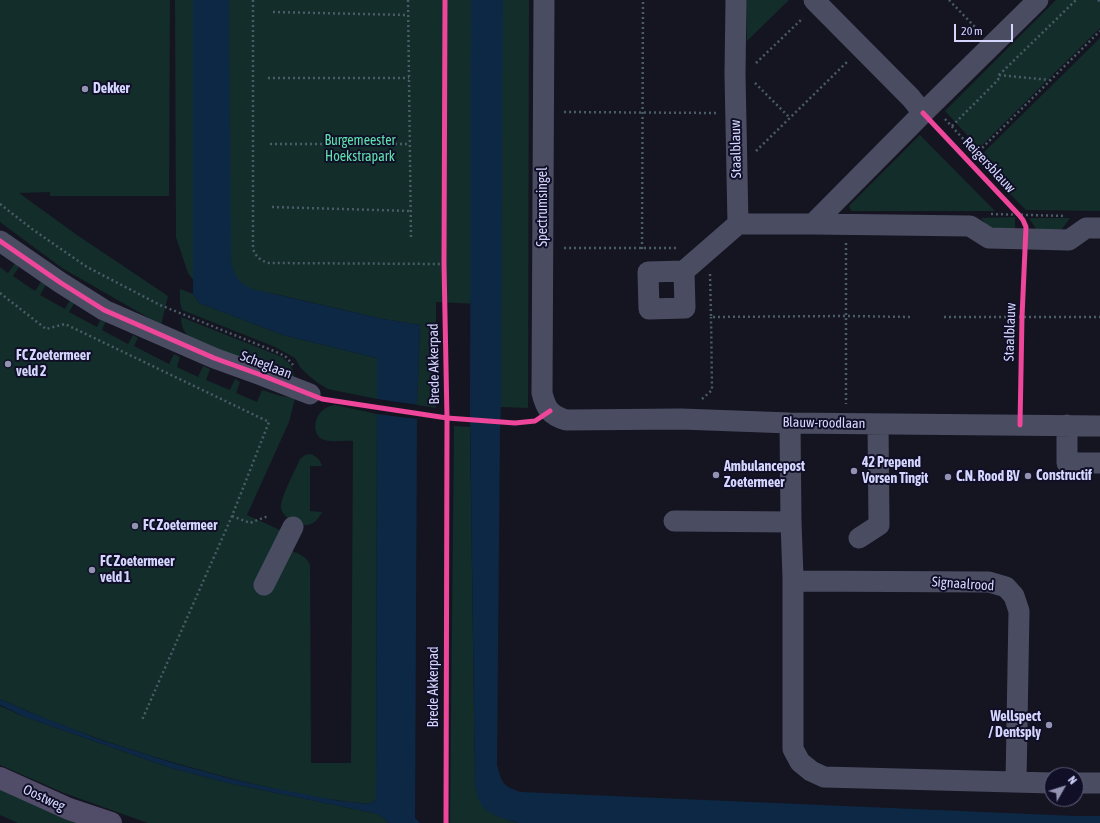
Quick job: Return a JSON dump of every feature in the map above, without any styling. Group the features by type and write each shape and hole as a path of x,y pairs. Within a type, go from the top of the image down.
{"main road":[{"name":"Oostweg","path":"0,778 69,809 111,823"}],"street":[{"name":"Spectrumsingel","path":"544,0 542,393 545,405 550,412"},
{"name":"Staalblauw","path":"736,0 740,73 735,114 738,224"},
{"path":"813,224 1038,0"},
{"path":"816,2 911,98 927,109"},
{"path":"684,271 738,224 970,226 989,238 1069,240 1093,228"},
{"name":"Scheglaan","path":"0,241 61,283 104,310 214,358 310,394"},
{"name":"Blauw-roodlaan","path":"550,412 566,420 681,419 846,424 1100,426"},
{"path":"790,423 793,581 793,749 800,762 811,771 824,777 1044,783"},
{"path":"858,538 879,525 878,424"},
{"path":"1067,425 1067,463 1100,463"},
{"path":"674,522 791,522"},
{"path":"264,585 293,527"},
{"name":"Signaalrood","path":"793,581 990,582 1006,587 1014,596 1019,611 1016,782"},
{"path":"1084,783 1100,783"}],"path":[{"path":"252,0 253,249 255,254 263,261 269,263 444,264"},
{"path":"408,0 411,239"},
{"path":"642,248 644,0"},
{"path":"949,0 976,27"},
{"path":"952,126 998,80 999,75 1076,0"},
{"path":"790,118 740,73 816,2"},
{"path":"273,12 408,15"},
{"path":"968,162 1100,31"},
{"path":"737,171 861,48"},
{"path":"999,75 1050,80"},
{"path":"268,78 409,78"},
{"path":"927,109 952,126 977,154"},
{"path":"544,112 735,114"},
{"path":"270,144 410,144"},
{"path":"0,204 87,267 160,305 285,356 296,369 310,394"},
{"path":"272,207 411,211"},
{"path":"1018,215 1079,216 1093,228"},
{"path":"846,225 846,424"},
{"path":"543,248 710,248 712,390 681,419"},
{"path":"444,256 444,272"},
{"path":"0,294 46,329 65,324 269,422 232,516 142,720"},
{"path":"711,317 912,317"},
{"path":"944,317 1100,317"},
{"path":"232,516 250,523 268,516"}],"green space":[{"name":"Dekker","path":"0,0 170,0 169,196 50,196 50,192 19,193 77,235 168,296 161,325 62,268 0,222"},
{"name":"Burgemeester Hoekstrapark","path":"175,0 529,0 528,408 501,407 501,305 436,302 436,408 417,405 420,325 383,319 275,294 200,289 188,273 176,237"},
{"path":"746,0 789,0 747,41"},
{"path":"1056,0 1100,0 1100,28 979,148 945,111"},
{"path":"1100,38 1100,211 1026,210 976,160"},
{"path":"920,135 995,211 851,211 849,206"},
{"path":"1015,217 1015,228 989,229 981,218"},
{"path":"1029,218 1070,218 1062,229 1036,229"},
{"name":"FC Zoetermeer","path":"15,263 19,267 13,276 35,291 41,282 46,285 40,295 65,309 70,300 75,302 69,312 97,327 101,318 106,321 102,330 128,344 133,335 138,338 134,346 169,364 174,354 180,357 177,367 198,377 203,366 210,369 206,380 230,390 235,379 240,382 236,393 257,402 262,390 281,396 295,398 289,422 247,515 293,536 287,549 306,559 310,565 311,763 351,763 353,441 332,441 322,439 316,433 315,424 318,416 323,410 327,407 335,405 377,414 376,799 370,804 327,799 283,791 172,762 122,747 24,710 0,699 0,267 8,273"},
{"path":"180,289 193,294 199,303 283,335 377,358 377,399 328,389 308,375 300,367 295,358 275,347 182,310 180,302"},
{"path":"181,317 282,357 291,366 294,377 191,339 183,329"},
{"path":"454,426 470,427 475,785 510,821 519,823 450,823"},
{"path":"311,454 318,458 322,466 310,466 310,511 322,512 318,519 314,522 309,525 302,525 294,522 284,515 281,508 281,503 300,459 305,455"},
{"path":"0,706 25,717 171,768 228,783 378,814 389,823 148,823 64,793 0,765"},
{"path":"0,788 83,823 18,823 0,815"}],"water":[{"path":"193,0 229,0 231,261 235,275 243,284 252,289 383,319 420,325 417,405 377,399 377,358 283,335 199,303 193,294"},
{"path":"471,0 503,0 497,765 504,783 510,788 520,792 1100,816 1100,823 519,823 487,811 482,806 475,785 470,411"},
{"path":"377,414 417,419 415,818 420,823 389,823 378,814 228,783 171,768 25,717 0,705 0,699 98,739 173,763 228,778 340,801 370,804 376,799"}],"pier":[{"path":"375,399 419,405 417,407 377,401"},
{"path":"376,413 418,417 419,419"}],"cycle path":[{"name":"Brede Akkerpad","path":"445,0 444,264 447,418 446,823"},
{"name":"Reigersblauw","path":"923,113 1019,215 1026,227 1022,317 1020,425"},
{"path":"0,241 61,283 104,310 214,358 322,399 447,418 515,423 535,421 550,411"}],"place":[{"name":"Dekker","path":"85,89"},
{"name":"FC Zoetermeer veld 2","path":"8,364"},
{"name":"42 Prepend Vorsen Tingit","path":"854,471"},
{"name":"Ambulancepost Zoetermeer","path":"716,475"},
{"name":"Constructif","path":"1028,476"},
{"name":"C.N. Rood BV","path":"948,477"},
{"name":"FC Zoetermeer","path":"135,526"},
{"name":"FC Zoetermeer veld 1","path":"92,570"},
{"name":"Wellspect / Dentsply","path":"1049,725"}]}
